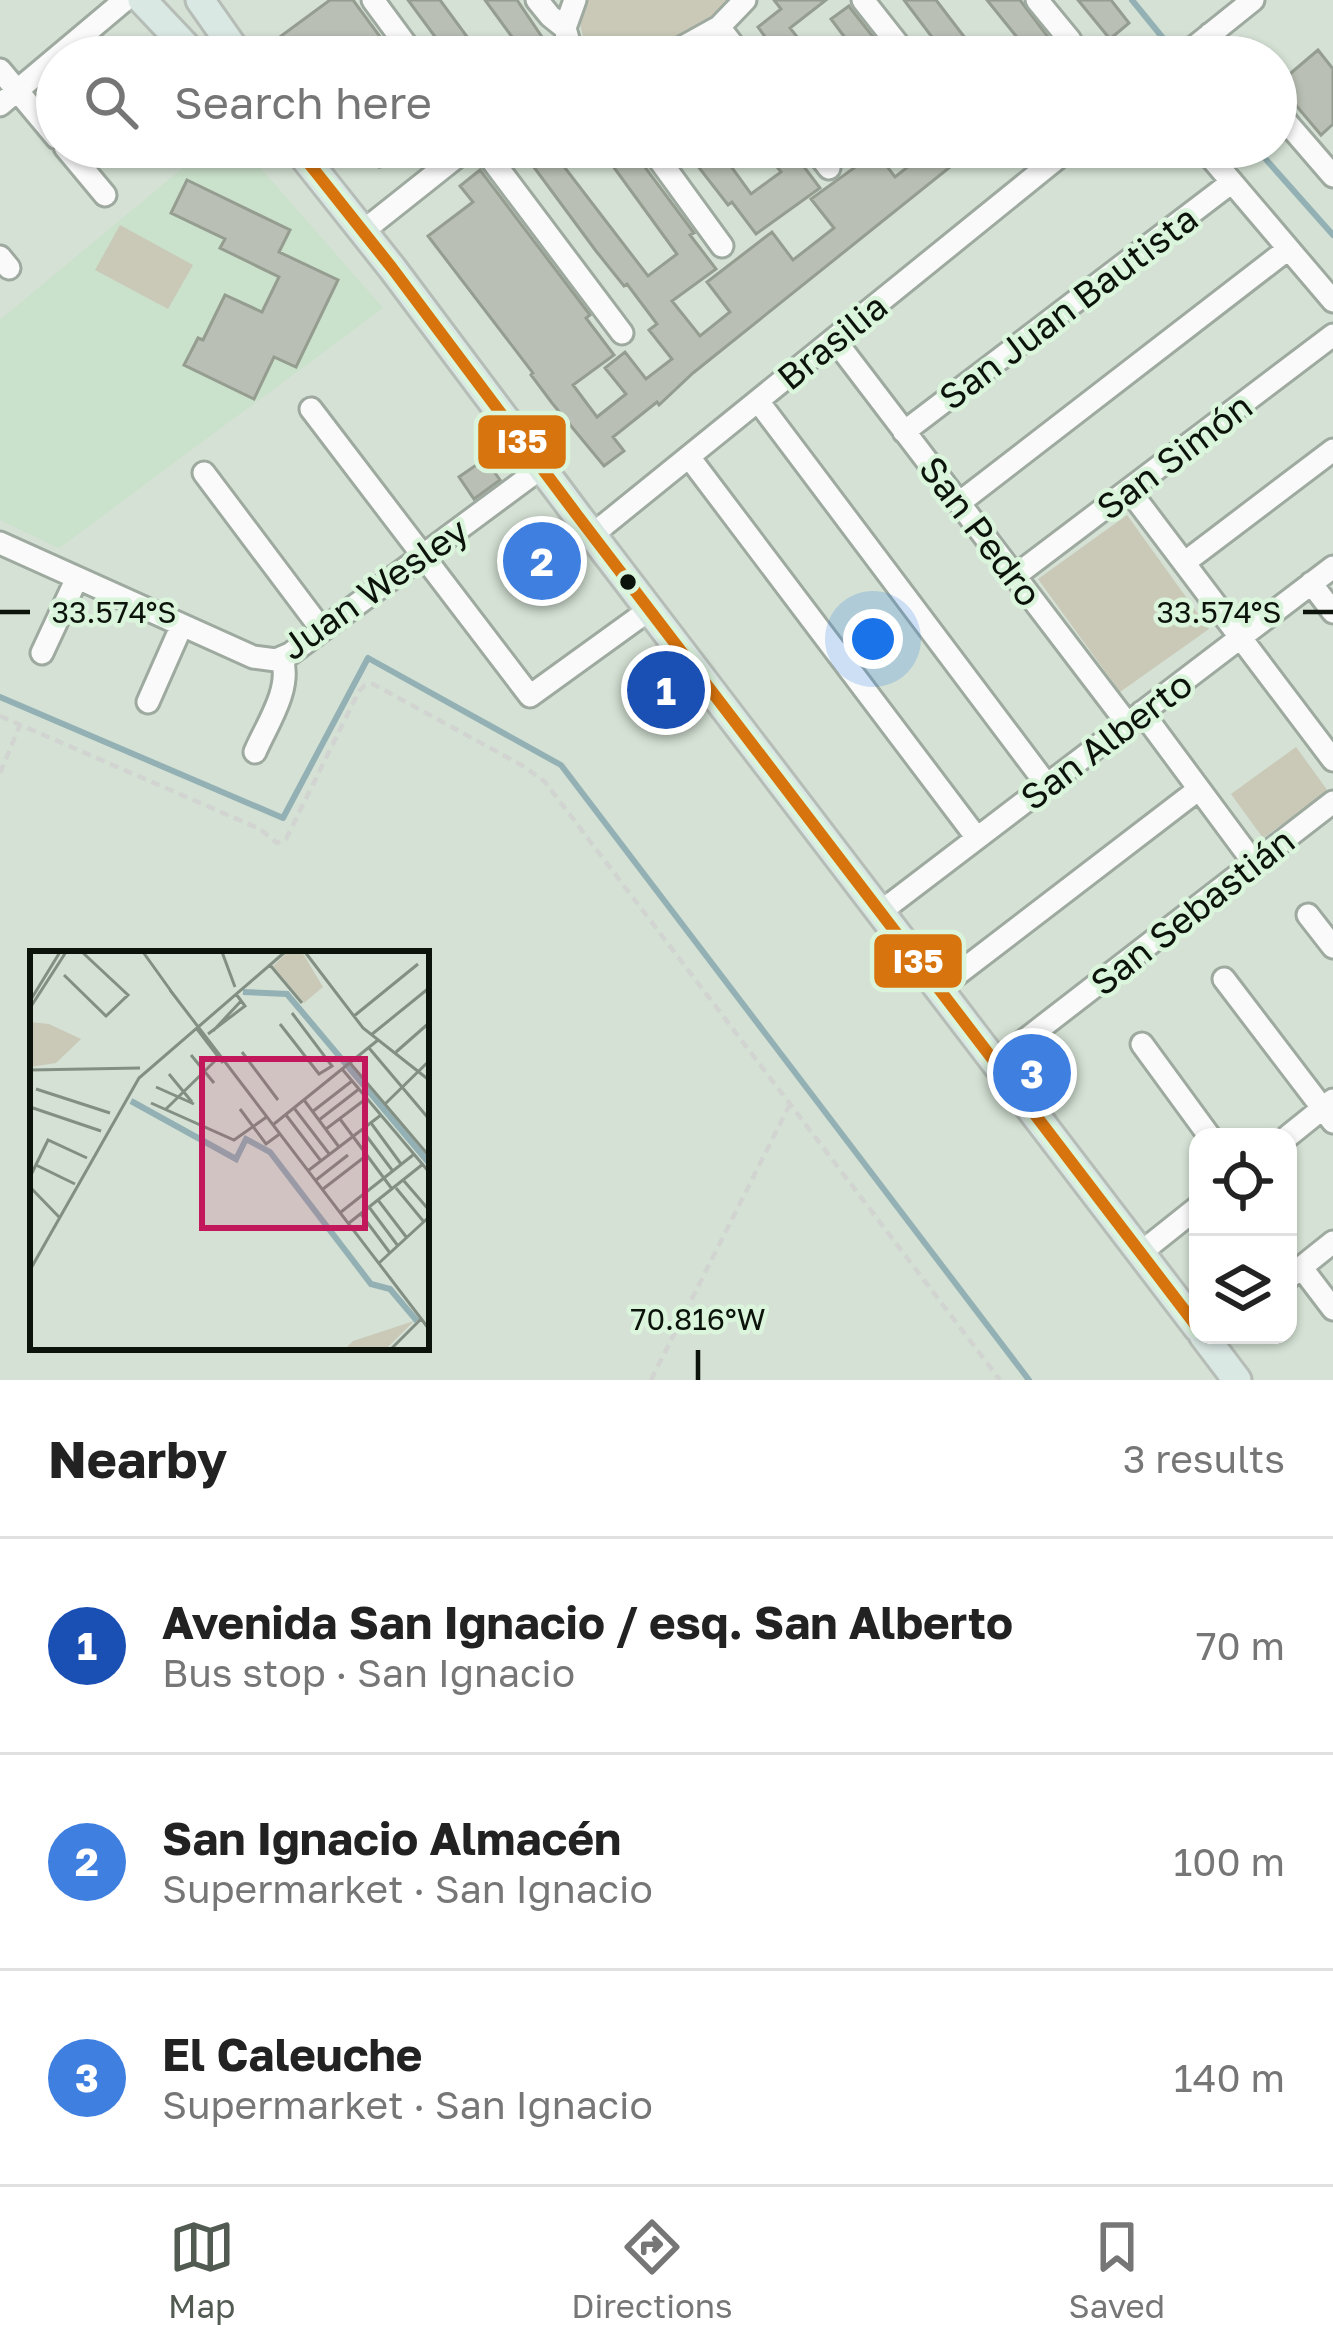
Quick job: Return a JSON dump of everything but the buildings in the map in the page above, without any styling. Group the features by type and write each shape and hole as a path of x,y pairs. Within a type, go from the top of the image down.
{"main road":[{"path":"142,0 176,36"},
{"path":"200,0 226,36"},
{"path":"312,168 1189,1314"},
{"path":"1212,1344 1237,1380"}],"street":[{"path":"82,36 125,0"},
{"path":"373,0 400,36"},
{"path":"538,0 566,28"},
{"path":"568,36 575,0"},
{"path":"703,36 746,0"},
{"path":"863,0 891,36"},
{"path":"1037,0 1060,36"},
{"path":"1208,36 1253,0"},
{"path":"719,27 726,36"},
{"path":"0,70 9,98 36,120"},
{"path":"9,98 36,75"},
{"path":"1297,134 1333,176"},
{"path":"83,168 106,195"},
{"path":"362,232 443,168"},
{"path":"498,168 622,333"},
{"path":"665,168 722,246"},
{"name":"Brasilia","path":"592,535 1045,168"},
{"path":"1220,168 1333,302"},
{"name":"San Juan Bautista","path":"904,432 1232,182"},
{"path":"958,503 1288,249"},
{"name":"San Simón","path":"1015,576 1333,335"},
{"name":"San Pedro","path":"834,339 1015,576 1199,789 1254,863"},
{"path":"758,400 1047,785"},
{"path":"311,409 530,696 649,610"},
{"path":"1184,563 1333,449"},
{"path":"689,457 977,838"},
{"name":"Juan Wesley","path":"0,543 269,661 282,658 322,630 541,468"},
{"path":"204,472 322,630"},
{"path":"1129,490 1333,760"},
{"name":"San Alberto","path":"879,913 1333,567"},
{"path":"42,653 77,578"},
{"path":"1311,584 1333,612"},
{"path":"148,702 182,625"},
{"path":"255,752 284,686 282,658"},
{"path":"938,989 1199,789"},
{"name":"San Sebastián","path":"994,1064 1333,802"},
{"path":"1308,915 1333,947"},
{"path":"1224,979 1330,1110 1297,1131"},
{"path":"1142,1044 1203,1128"},
{"path":"1139,1254 1189,1214"},
{"path":"1297,1270 1333,1242"},
{"path":"1297,1275 1333,1310"}],"path":[{"path":"0,716 260,829 277,842 286,838 364,685 373,684 525,767 545,782 1000,1380"},
{"path":"0,773 20,725"},
{"path":"651,1380 791,1102"}],"shaded area":[{"path":"583,0 731,0 688,36 584,36"},
{"path":"183,168 260,168 383,308 59,548 0,520 0,320"},
{"path":"120,225 193,265 168,309 95,270"},
{"path":"1127,515 1209,629 1120,692 1038,579"},
{"path":"1296,747 1328,791 1263,838 1231,794"}],"waterway":[{"path":"1132,0 1161,36"},
{"path":"1274,168 1333,235"},
{"path":"0,697 283,818 368,658 561,765 1029,1380"}],"transit line":[{"name":"I35","path":"313,168 1189,1316"}],"place":[{"name":"San Ignacio Almacén","path":"542,561"},
{"name":"Avenida San Ignacio / esq. San Alberto","path":"666,690"},
{"name":"El Caleuche","path":"1032,1073"}]}
